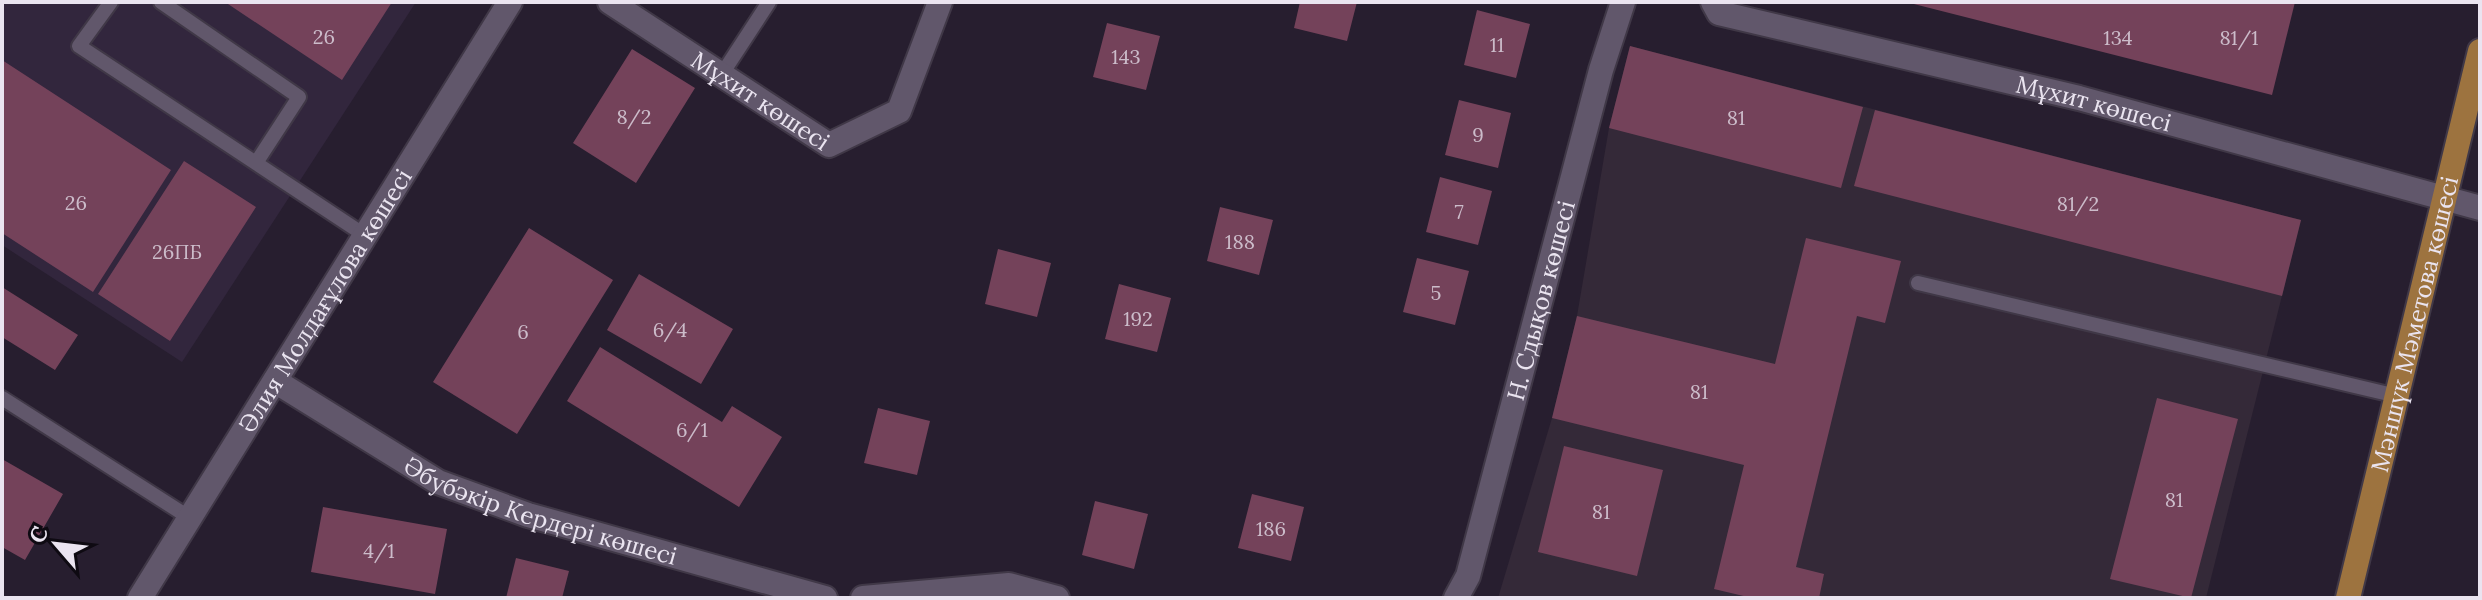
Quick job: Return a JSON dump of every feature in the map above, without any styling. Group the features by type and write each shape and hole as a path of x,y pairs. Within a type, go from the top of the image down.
{"main road":[{"name":"Мәншүк Мәметова көшесі","path":"2348,598 2480,51"}],"street":[{"name":"Әлия Молдағұлова көшесі","path":"140,598 510,2"},
{"name":"Мұхит көшесі","path":"610,2 829,145 899,111 940,2"},
{"name":"Н. Сдықов көшесі","path":"1456,598 1468,576 1601,70 1623,2"},
{"name":"Мұхит көшесі","path":"1713,2 1719,13 2079,98 2480,208"},
{"name":"Әбубәкір Кердері көшесі","path":"275,381 438,482 528,515 825,598"},
{"path":"863,598 917,596 1009,585 1057,598"}],"lane":[{"path":"111,2 79,46 366,236"},
{"path":"161,2 299,97 256,163"},
{"path":"722,74 769,2"},
{"path":"1918,283 2397,396"},
{"path":"2,398 190,518"}],"shaded area":[{"path":"2,2 416,2 182,362 2,245"},
{"path":"1630,46 2301,220 2206,598 1498,598 1552,418 1577,316 1609,128"}],"building":[{"path":"225,2 392,2 342,80"},
{"path":"1300,2 1357,2 1347,41 1294,28"},
{"path":"1906,2 2295,2 2272,95"},
{"path":"1477,10 1530,24 1516,78 1464,65"},
{"path":"1107,23 1160,36 1146,90 1093,77"},
{"path":"1630,46 1863,107 1841,188 1609,128"},
{"path":"632,49 695,88 636,183 573,143"},
{"path":"2,60 171,170 93,292 2,233"},
{"path":"1459,100 1511,113 1498,168 1445,155"},
{"path":"1875,110 2301,220 2282,296 1854,186"},
{"path":"184,161 256,207 170,341 98,294"},
{"path":"1440,177 1492,191 1478,245 1426,232"},
{"path":"1220,207 1273,220 1259,275 1207,261"},
{"path":"529,228 613,280 517,434 433,382"},
{"path":"1806,238 1901,261 1885,323 1857,316 1796,567 1824,574 1819,598 1752,598 1714,589 1744,465 1552,418 1577,316 1775,364"},
{"path":"998,249 1051,263 1037,317 985,304"},
{"path":"1417,258 1469,271 1455,325 1403,312"},
{"path":"639,274 733,329 701,384 607,330"},
{"path":"1119,284 1171,298 1157,352 1105,339"},
{"path":"2,287 78,335 55,370 2,337"},
{"path":"600,347 722,422 732,406 782,437 739,507 567,401"},
{"path":"2157,398 2238,419 2191,598 2110,579"},
{"path":"878,408 930,421 917,475 864,463"},
{"path":"1564,446 1663,470 1637,576 1538,552"},
{"path":"2,459 63,494 25,560 2,547"},
{"path":"1252,494 1304,507 1291,561 1238,548"},
{"path":"1095,501 1148,514 1134,569 1082,555"},
{"path":"323,507 447,529 435,594 311,572"},
{"path":"516,558 569,571 562,598 506,598"}]}
